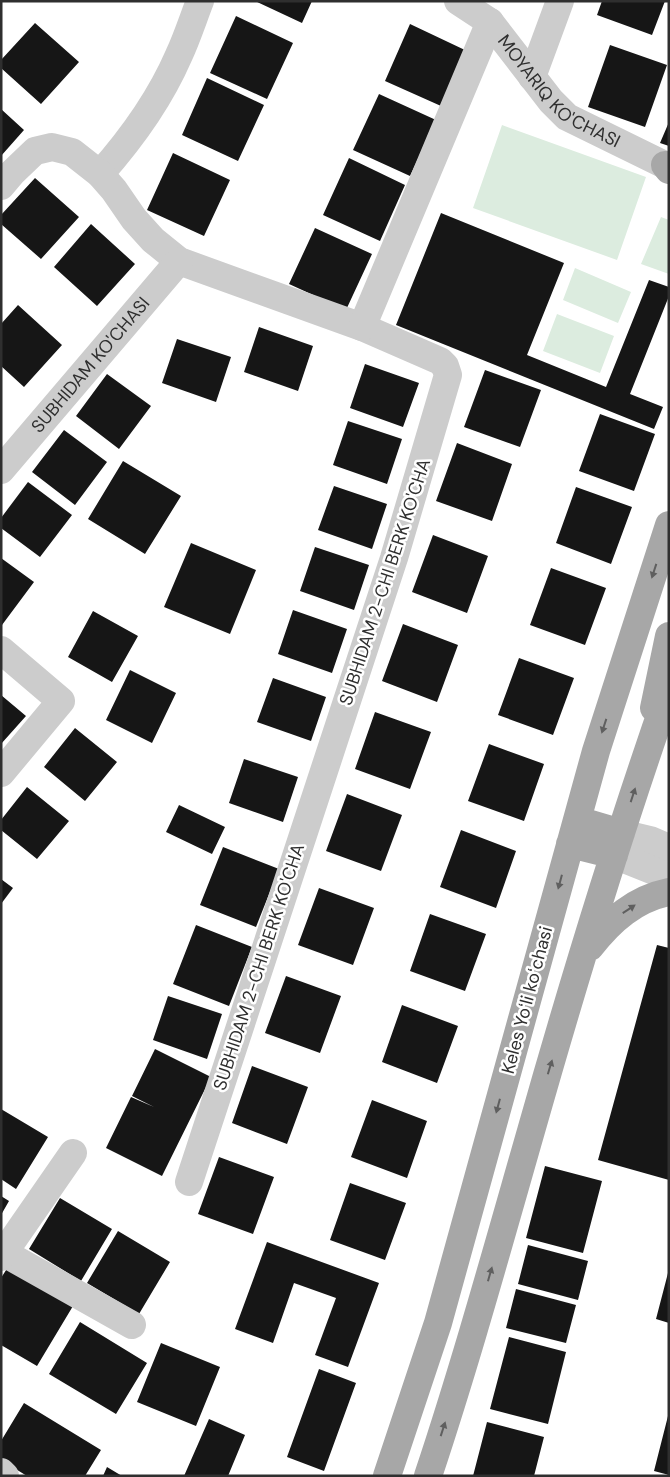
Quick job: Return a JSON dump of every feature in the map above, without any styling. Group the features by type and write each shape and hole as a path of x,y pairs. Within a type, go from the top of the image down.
{"main road":[{"name":"Keles Yoʻli koʻchasi","path":"387,1476 438,1323 596,750 669,524"},
{"path":"642,766 669,636"},
{"path":"428,1476 476,1322 583,956 642,766 669,690"},
{"path":"574,832 618,844"},
{"path":"583,956 604,930 630,908 651,897 669,892"}],"street":[{"path":"100,174 120,152 148,114 179,56 200,1"},
{"name":"MOYARIQ KO'CHASI","path":"458,1 490,22 551,101 567,117 668,167"},
{"path":"532,76 560,1"},
{"path":"362,326 490,22"},
{"name":"SUBHIDAM 2-CHI BERK KO'CHA","path":"1,186 35,151 52,147 72,152 100,174 114,190 134,219 153,240 179,261 362,326 440,361 446,366 448,375 394,558 189,1182"},
{"name":"SUBHIDAM KO'CHASI","path":"1,470 179,261"},
{"path":"1,650 61,701 1,773"},
{"path":"618,844 650,840 669,848"},
{"path":"618,844 669,877"},
{"path":"73,1153 3,1255 132,1325"},
{"path":"1,1472 5,1476"}],"green space":[{"path":"502,125 646,177 617,260 473,208"},
{"path":"661,217 669,220 669,274 641,264"},
{"path":"575,268 631,292 618,323 563,300"},
{"path":"557,314 614,336 600,373 543,351"}],"building":[{"path":"255,1 312,1 302,23"},
{"path":"602,1 665,1 652,35 597,15"},
{"path":"236,16 293,43 267,99 210,73"},
{"path":"35,23 79,62 41,104 1,68 1,60"},
{"path":"410,24 467,51 441,106 385,81"},
{"path":"610,45 667,65 645,127 588,107"},
{"path":"207,78 264,105 238,161 182,135"},
{"path":"379,94 436,120 410,176 353,150"},
{"path":"1,109 24,130 1,156"},
{"path":"669,122 669,146 660,143"},
{"path":"173,153 230,180 204,236 147,210"},
{"path":"349,158 405,185 380,241 323,215"},
{"path":"35,178 79,217 41,259 1,224 1,215"},
{"path":"441,213 564,263 527,355 606,387 649,280 669,287 669,296 630,394 663,407 654,429 396,325"},
{"path":"91,224 135,264 97,306 54,267"},
{"path":"315,228 372,254 346,310 289,284"},
{"path":"18,305 62,345 24,387 1,366 1,324"},
{"path":"259,327 313,346 298,391 244,372"},
{"path":"177,339 231,357 216,402 162,383"},
{"path":"365,364 419,383 403,427 350,408"},
{"path":"485,370 541,390 520,447 464,427"},
{"path":"107,374 151,406 119,449 76,416"},
{"path":"600,414 655,434 634,491 579,471"},
{"path":"348,421 402,439 387,484 333,465"},
{"path":"64,430 107,462 75,505 32,472"},
{"path":"457,443 512,464 492,521 436,501"},
{"path":"123,461 181,496 145,554 88,519"},
{"path":"28,482 72,515 40,557 1,528 1,518"},
{"path":"334,486 387,504 372,549 318,530"},
{"path":"576,487 632,507 611,564 556,543"},
{"path":"433,535 488,556 467,613 412,592"},
{"path":"191,543 256,570 230,634 164,607"},
{"path":"315,547 369,565 354,610 300,591"},
{"path":"1,558 34,582 2,625 1,624"},
{"path":"551,568 606,588 585,645 530,625"},
{"path":"293,610 347,629 332,673 278,654"},
{"path":"93,611 138,636 112,682 68,657"},
{"path":"403,624 458,645 437,702 382,681"},
{"path":"519,658 574,678 553,735 498,715"},
{"path":"130,670 176,693 152,743 106,720"},
{"path":"273,678 326,697 311,741 257,722"},
{"path":"1,695 26,716 1,744"},
{"path":"375,712 431,732 410,789 355,769"},
{"path":"75,728 117,762 85,801 44,767"},
{"path":"489,744 544,764 524,821 468,801"},
{"path":"244,759 298,777 283,822 229,803"},
{"path":"27,787 69,821 37,859 1,830 1,820"},
{"path":"347,794 402,815 381,871 326,851"},
{"path":"179,805 225,827 212,854 166,832"},
{"path":"461,830 516,851 496,908 440,887"},
{"path":"223,847 279,869 256,927 200,905"},
{"path":"1,879 13,888 1,904"},
{"path":"319,888 374,908 353,965 298,945"},
{"path":"430,914 486,934 465,991 410,971"},
{"path":"196,925 252,947 229,1006 173,984"},
{"path":"657,945 669,948 669,1180 598,1160"},
{"path":"286,976 341,996 320,1053 265,1033"},
{"path":"168,996 222,1014 207,1059 153,1040"},
{"path":"402,1005 458,1026 437,1083 382,1062"},
{"path":"155,1049 211,1077 162,1176 106,1148 131,1097 154,1107 132,1096"},
{"path":"252,1066 308,1087 287,1144 232,1123"},
{"path":"372,1100 427,1121 407,1178 351,1157"},
{"path":"1,1109 48,1137 16,1189 1,1179"},
{"path":"219,1157 274,1177 253,1234 198,1214"},
{"path":"545,1166 602,1181 583,1253 526,1238"},
{"path":"350,1183 406,1203 385,1260 330,1240"},
{"path":"1,1196 9,1201 1,1215"},
{"path":"60,1198 112,1229 81,1281 29,1249"},
{"path":"118,1231 170,1262 139,1314 87,1283"},
{"path":"267,1242 379,1283 348,1367 315,1355 336,1298 294,1283 273,1343 235,1329"},
{"path":"528,1245 588,1261 578,1300 518,1284"},
{"path":"8,1267 73,1306 37,1366 1,1345 1,1278"},
{"path":"669,1273 669,1323 656,1319"},
{"path":"516,1289 576,1305 566,1343 506,1328"},
{"path":"80,1322 147,1363 116,1414 49,1374"},
{"path":"509,1337 566,1352 548,1424 490,1409"},
{"path":"161,1343 220,1367 196,1426 137,1402"},
{"path":"319,1369 356,1383 324,1471 287,1457"},
{"path":"24,1403 101,1450 85,1476 27,1476 1,1460 1,1441"},
{"path":"669,1416 669,1475 654,1471"},
{"path":"209,1419 245,1435 228,1476 184,1476"},
{"path":"487,1422 544,1437 534,1476 473,1476"},
{"path":"107,1467 122,1476 103,1476"}]}
